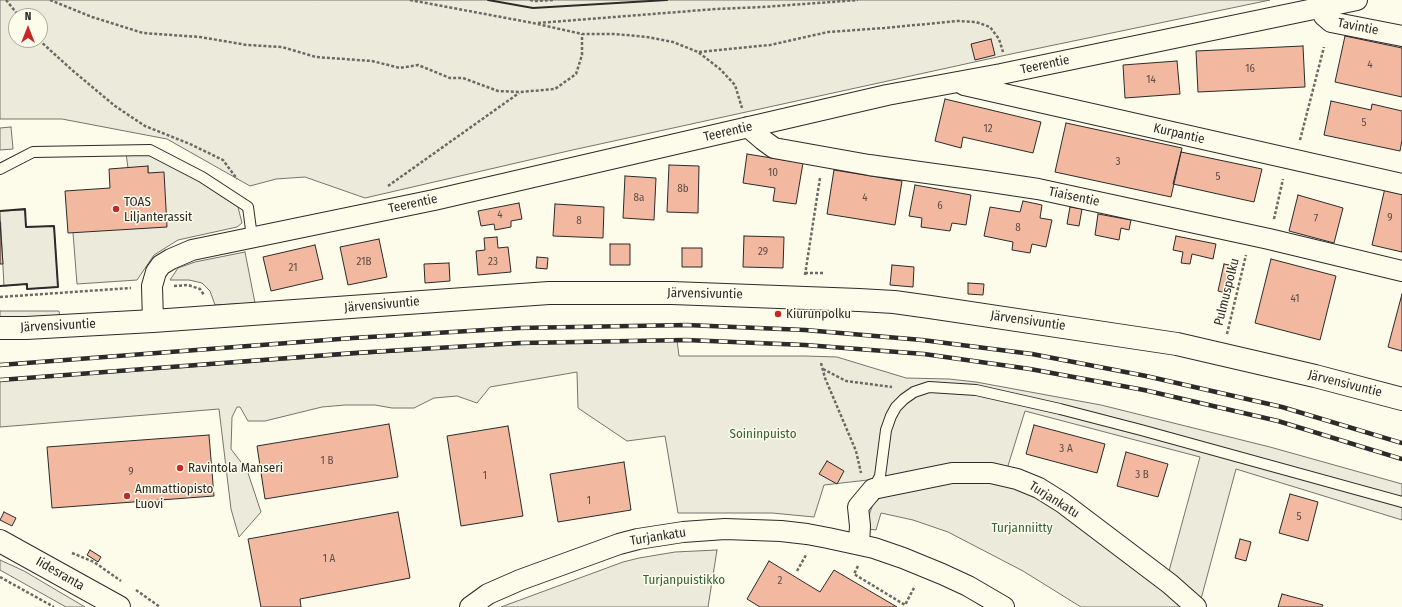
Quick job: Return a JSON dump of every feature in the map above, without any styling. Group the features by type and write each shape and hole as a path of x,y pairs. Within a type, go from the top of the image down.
{"street":[{"name":"Teerentie","path":"154,321 153,281 156,272 161,265 192,250 434,200 887,95 956,83 1357,0"},
{"name":"Tavintie","path":"1322,8 1324,16 1331,22 1402,36"},
{"name":"Kurpantie","path":"956,83 1289,167 1402,184"},
{"name":"Tiaisentie","path":"748,127 774,148 861,164 985,180 1038,189 1260,237 1402,271"},
{"name":"Järvensivuntie","path":"0,328 154,321 548,293 672,293 749,295 894,302 1146,339 1222,354 1402,398"},
{"name":"Turjankatu","path":"873,489 952,473 991,473 1017,478 1039,488 1064,503 1170,584 1196,607"},
{"path":"860,552 858,507 873,489"},
{"name":"Turjankatu","path":"470,607 498,589 569,561 619,544 662,535 707,530 753,529 807,534 860,552 924,566 968,586 1004,607"},
{"name":"Iidesranta","path":"0,541 119,607"}],"lane":[{"path":"0,169 33,152 150,150 202,177 248,207 252,237"},
{"path":"873,489 880,476 886,430 891,416 900,402 914,392 929,387 976,390 1060,409 1402,502"}],"path":[{"path":"6,0 12,8"},
{"path":"50,0 92,17 143,33 200,37 247,45 282,48 316,57 372,61 400,68 418,65 450,78 463,78 498,91 520,92 555,89 576,74 582,54 582,34"},
{"path":"410,0 533,23 582,34 615,34 647,37 673,42 698,52 720,69 735,85"},
{"path":"530,0 553,0"},
{"path":"533,23 858,0"},
{"path":"698,52 770,44 828,32 958,21 976,22 990,27 999,39 1010,72"},
{"name":"Pulmuspolku","path":"1222,354 1260,237 1289,167 1324,47"},
{"path":"48,48 115,106 145,126 190,144 223,160 239,181"},
{"path":"383,190 434,152 520,92"},
{"path":"806,259 818,184"},
{"path":"805,273 825,273"},
{"path":"0,297 134,288"},
{"path":"821,363 851,439 861,471 858,507"},
{"path":"822,368 846,381 896,387 914,392"},
{"path":"797,571 810,550"},
{"path":"860,552 854,574 904,604 918,581"},
{"path":"0,577 54,607"}],"green space":[{"path":"0,0 1270,0 1011,54 568,151 365,198 305,177 276,179 250,186 167,139 62,119 0,119"},
{"path":"11,127 13,149 0,150 0,128"},
{"path":"126,153 164,158 238,207 242,223 237,227 178,240 154,255 137,280 77,284 73,233 148,173 148,167 128,168"},
{"path":"25,210 26,227 54,226 58,287 27,289 26,284 4,286 0,211"},
{"path":"245,252 255,303 215,305 210,291 202,283 189,280 170,280 178,268 195,262"},
{"name":"Soininpuisto","path":"677,340 679,356 837,357 906,378 949,379 976,382 1101,405 1270,447 1402,484 1402,520 1236,469 1201,599 1169,571 1200,457 1025,411 1007,469 944,469 824,485 814,517 772,513 678,513 665,436 627,441 578,408 577,372 490,387 477,403 457,396 434,398 414,408 392,408 375,405 345,405 322,407 265,421 248,421 240,407 237,407 232,417 231,449 247,470 261,512 239,537 231,509 219,409 0,427 0,381 478,346"},
{"name":"Turjanniitty","path":"989,478 1037,493 1188,607 1081,607 1023,571 948,532 913,520 881,513 876,530 868,529 867,521 873,504 881,497 912,487"},
{"name":"Turjanpuistikko","path":"717,550 708,607 501,607 623,562 675,552"},
{"path":"0,560 24,571 85,607 66,607 0,570"}],"shaded area":[{"path":"0,311 59,311 60,318 0,318"}],"building":[{"path":"1345,36 1402,48 1402,97 1335,82"},
{"path":"991,39 995,55 975,60 971,44"},
{"path":"1303,46 1305,87 1198,92 1196,51"},
{"path":"1177,61 1180,94 1125,98 1123,65"},
{"path":"945,99 1041,122 1033,153 963,137 961,148 935,141"},
{"path":"1331,101 1371,110 1372,104 1402,111 1402,140 1400,151 1324,135"},
{"path":"1066,123 1182,148 1171,197 1055,172"},
{"path":"1181,152 1262,169 1254,202 1173,184"},
{"path":"747,154 803,163 796,204 773,201 775,188 743,183"},
{"path":"669,165 699,166 698,213 667,212"},
{"name":"TOAS Liljanterassit","path":"148,166 148,173 164,172 167,227 68,233 65,191 110,188 109,169"},
{"path":"834,170 902,181 895,225 827,214"},
{"path":"625,176 656,178 654,220 623,218"},
{"path":"915,185 971,195 966,225 952,223 950,231 921,227 922,218 909,216"},
{"path":"1385,188 1402,192 1402,252 1372,245"},
{"path":"1298,195 1343,208 1334,243 1289,231"},
{"path":"1023,201 1042,205 1040,218 1052,220 1046,247 1032,244 1030,253 1012,250 1013,242 984,236 990,207 1020,212"},
{"path":"519,203 522,219 511,221 511,227 495,230 494,224 481,226 478,211"},
{"path":"555,204 604,207 603,238 553,236"},
{"path":"1070,207 1082,209 1079,226 1067,224"},
{"path":"1098,214 1131,220 1129,230 1121,228 1119,240 1095,235"},
{"path":"0,222 3,264 0,264"},
{"path":"744,236 784,237 783,268 743,267"},
{"path":"1176,236 1216,244 1213,259 1192,254 1190,264 1181,263 1183,252 1173,250"},
{"path":"497,237 498,248 508,247 511,272 478,275 476,251 485,250 484,238"},
{"path":"379,239 387,277 348,285 340,247"},
{"path":"610,244 630,244 630,265 610,265"},
{"path":"315,245 323,279 271,291 263,257"},
{"path":"682,248 702,248 702,267 682,267"},
{"path":"537,257 548,258 547,269 536,268"},
{"path":"1271,259 1336,276 1320,340 1255,323"},
{"path":"449,263 450,281 425,283 424,264"},
{"path":"1224,264 1235,266 1229,294 1218,291"},
{"path":"892,265 914,267 913,287 890,285"},
{"path":"968,283 984,284 983,295 968,294"},
{"path":"1402,294 1402,351 1388,347"},
{"path":"389,424 398,477 265,499 257,446"},
{"path":"1034,425 1105,444 1097,473 1026,454"},
{"path":"508,426 523,516 461,526 447,436"},
{"path":"209,435 214,496 52,508 47,447"},
{"path":"1126,452 1168,464 1158,497 1117,486"},
{"path":"827,461 844,471 837,484 819,474"},
{"path":"624,462 631,510 558,522 550,474"},
{"path":"1290,494 1318,502 1308,541 1279,533"},
{"path":"4,512 16,518 12,526 0,520"},
{"path":"398,512 410,578 300,599 301,607 261,607 248,539"},
{"path":"1240,539 1251,542 1246,561 1235,558"},
{"path":"90,550 101,557 98,562 87,555"},
{"path":"769,561 820,592 834,570 897,607 760,607 747,599"},
{"path":"1282,594 1323,605 1322,607 1278,607"}],"railway":[{"path":"0,365 353,338 518,328 687,325 805,330 922,340 1032,354 1146,376 1282,407 1402,443"},
{"path":"0,380 354,353 520,343 686,340 805,345 924,354 1030,369 1144,390 1278,421 1402,459"}],"wall":[{"path":"488,0 533,8 667,0"},
{"path":"0,211 25,209 26,227 54,226 58,287 27,289 27,284 0,286"}],"place":[{"name":"TOAS Liljanterassit","path":"116,209"},
{"name":"Kiurunpolku","path":"778,314"},
{"name":"Ravintola Manseri","path":"180,468"},
{"name":"Ammattiopisto Luovi","path":"127,496"}]}
